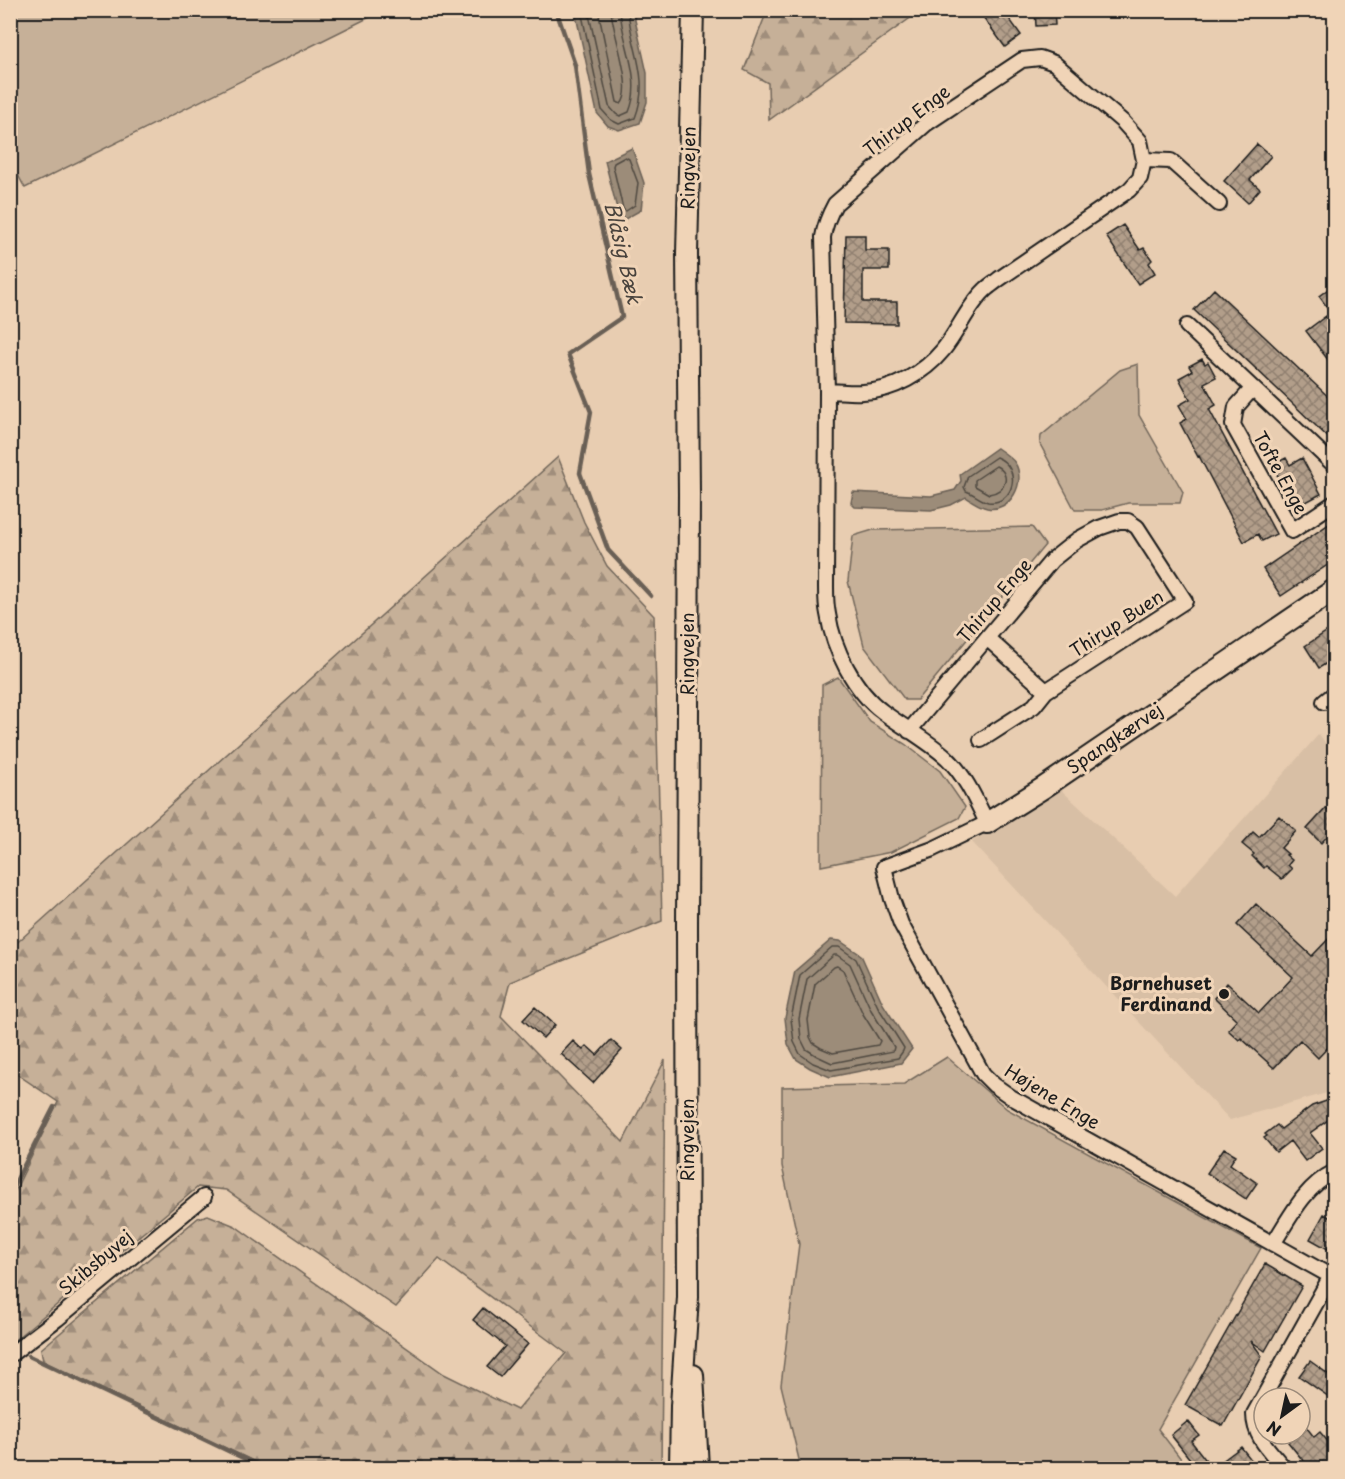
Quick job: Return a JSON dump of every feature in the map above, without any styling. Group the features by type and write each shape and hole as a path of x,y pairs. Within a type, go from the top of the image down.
{"main road":[{"name":"Ringvejen","path":"680,1468 681,1406 688,1297 687,253 693,10"},
{"name":"Spangkærvej","path":"987,823 1043,788 1335,590"},
{"name":"Ringvejen","path":"688,1297 698,1468"}],"street":[{"name":"Thirup Enge","path":"987,823 968,785 947,759 880,710 858,686 844,663 834,639 828,614 826,586 827,391 824,226 835,204 844,195 926,124 1022,60 1040,58 1054,63 1123,122 1140,141 1144,160"},
{"path":"827,391 880,390 897,384 922,369 943,350 984,291 1129,190 1140,178 1144,160 1171,161 1219,204"},
{"name":"Tofte Enge","path":"1187,326 1335,465"},
{"name":"Tofte Enge","path":"1253,388 1236,407 1233,425 1292,531 1335,503"},
{"name":"Thirup Enge","path":"909,731 1053,560 1077,540 1099,528 1119,521 1128,521"},
{"name":"Thirup Buen","path":"981,740 1034,706 1046,691 1185,601 1137,527 1128,521"},
{"path":"987,638 1046,691"},
{"name":"Spangkærvej","path":"884,867 933,849 987,823"},
{"name":"Højene Enge","path":"884,867 901,924 983,1074 994,1085 1011,1097 1333,1277 1254,1414 1254,1424 1259,1437 1284,1468"},
{"path":"1273,1244 1303,1197 1326,1176 1335,1172"},
{"name":"Skibsbyvej","path":"10,1355 204,1197"}],"shaded area":[{"name":"Børnehuset Ferdinand","path":"1319,734 1334,755 1334,1091 1230,1120 972,842 1060,789 1175,896"}],"green space":[{"path":"767,10 920,11 769,120 768,83 744,70"},
{"path":"10,11 382,11 25,188 11,162"},
{"path":"1138,364 1139,415 1183,492 1180,503 1128,503 1102,510 1075,510 1040,444 1041,436 1120,370"},
{"path":"558,457 584,522 607,566 654,616 662,921 510,982 501,1016 623,1142 665,1060 661,1468 268,1468 43,1361 41,1349 198,1218 208,1215 235,1226 444,1374 517,1410 566,1353 439,1259 396,1307 226,1190 198,1187 11,1343 11,1199 58,1102 11,1070 11,948"},
{"path":"1032,527 1045,545 917,700 905,700 864,646 848,581 853,536 873,530"},
{"path":"838,677 870,722 905,744 940,771 965,807 959,818 891,852 821,866 822,685"},
{"path":"947,1057 1007,1109 1261,1248 1158,1429 1188,1468 801,1468 781,1385 799,1244 782,1166 782,1087 904,1084"}],"water":[{"path":"575,11 633,11 647,73 647,102 640,123 619,130 608,126 597,113"},
{"path":"632,148 644,183 641,210 625,219 619,217 605,161"},
{"path":"997,448 1015,463 1019,479 1014,494 1003,506 987,508 966,497 951,505 931,510 855,507 851,503 853,492 931,496 955,490 961,481 960,474"},
{"path":"831,940 840,941 861,955 883,1004 912,1049 901,1063 830,1077 796,1059 788,1044 785,1018 795,971"}],"building":[{"path":"978,10 1003,10 1021,35 1005,47"},
{"path":"1035,10 1054,10 1055,25 1036,26"},
{"path":"1257,144 1271,156 1250,180 1260,189 1248,203 1224,181"},
{"path":"1123,225 1140,250 1144,248 1152,260 1149,263 1155,273 1138,284 1106,236"},
{"path":"846,235 865,235 865,250 889,250 889,270 863,270 863,302 897,302 897,324 844,323"},
{"path":"1335,284 1335,301 1327,307 1319,296"},
{"path":"1214,289 1335,403 1335,444 1194,310"},
{"path":"1326,316 1335,328 1335,369 1306,331"},
{"path":"1202,359 1205,364 1208,362 1216,377 1204,383 1216,405 1209,409 1276,534 1262,541 1258,534 1244,542 1180,423 1187,419 1179,405 1190,399 1179,378 1192,371 1189,366"},
{"path":"1286,458 1290,465 1302,458 1321,494 1295,508 1272,465"},
{"path":"1335,520 1335,540 1326,546 1335,560 1281,596 1263,569"},
{"path":"1335,626 1335,658 1319,668 1305,646"},
{"path":"1326,808 1335,816 1335,828 1321,843 1307,829"},
{"path":"1279,816 1296,831 1281,848 1292,860 1288,865 1292,869 1282,879 1266,866 1264,868 1252,856 1254,854 1242,844 1253,832 1259,837"},
{"path":"1256,904 1312,956 1335,932 1335,1040 1318,1058 1300,1040 1274,1068 1241,1038 1239,1040 1228,1030 1237,1020 1214,998 1227,983 1259,1013 1293,977 1237,925"},
{"path":"535,1007 555,1025 543,1038 523,1020"},
{"path":"611,1040 622,1050 593,1083 561,1054 573,1041 583,1050 587,1046 597,1055"},
{"path":"1335,1098 1335,1115 1310,1133 1322,1148 1305,1161 1290,1141 1276,1152 1264,1138 1267,1136 1265,1134 1277,1125 1281,1129 1312,1106"},
{"path":"1224,1148 1236,1155 1230,1164 1257,1183 1246,1199 1207,1173"},
{"path":"1324,1214 1334,1220 1335,1253 1310,1239"},
{"path":"1265,1264 1302,1286 1265,1351 1251,1341 1262,1356 1223,1426 1185,1405"},
{"path":"483,1308 528,1344 500,1377 487,1367 505,1346 473,1320"},
{"path":"1310,1361 1335,1379 1335,1401 1299,1376"},
{"path":"1188,1421 1199,1435 1191,1441 1212,1468 1197,1468 1171,1435"},
{"path":"1320,1432 1335,1450 1335,1468 1309,1468 1291,1446 1312,1446 1312,1434 1314,1437"},
{"path":"1241,1447 1253,1462 1244,1468 1213,1468"}],"waterway":[{"name":"Blåsig Bæk","path":"556,10 575,65 589,174 622,317 568,354 591,412 580,473 608,550 651,596"},
{"path":"10,1193 54,1107"},
{"path":"29,1356 264,1468"}],"place":[{"name":"Børnehuset Ferdinand","path":"1224,994"}]}
